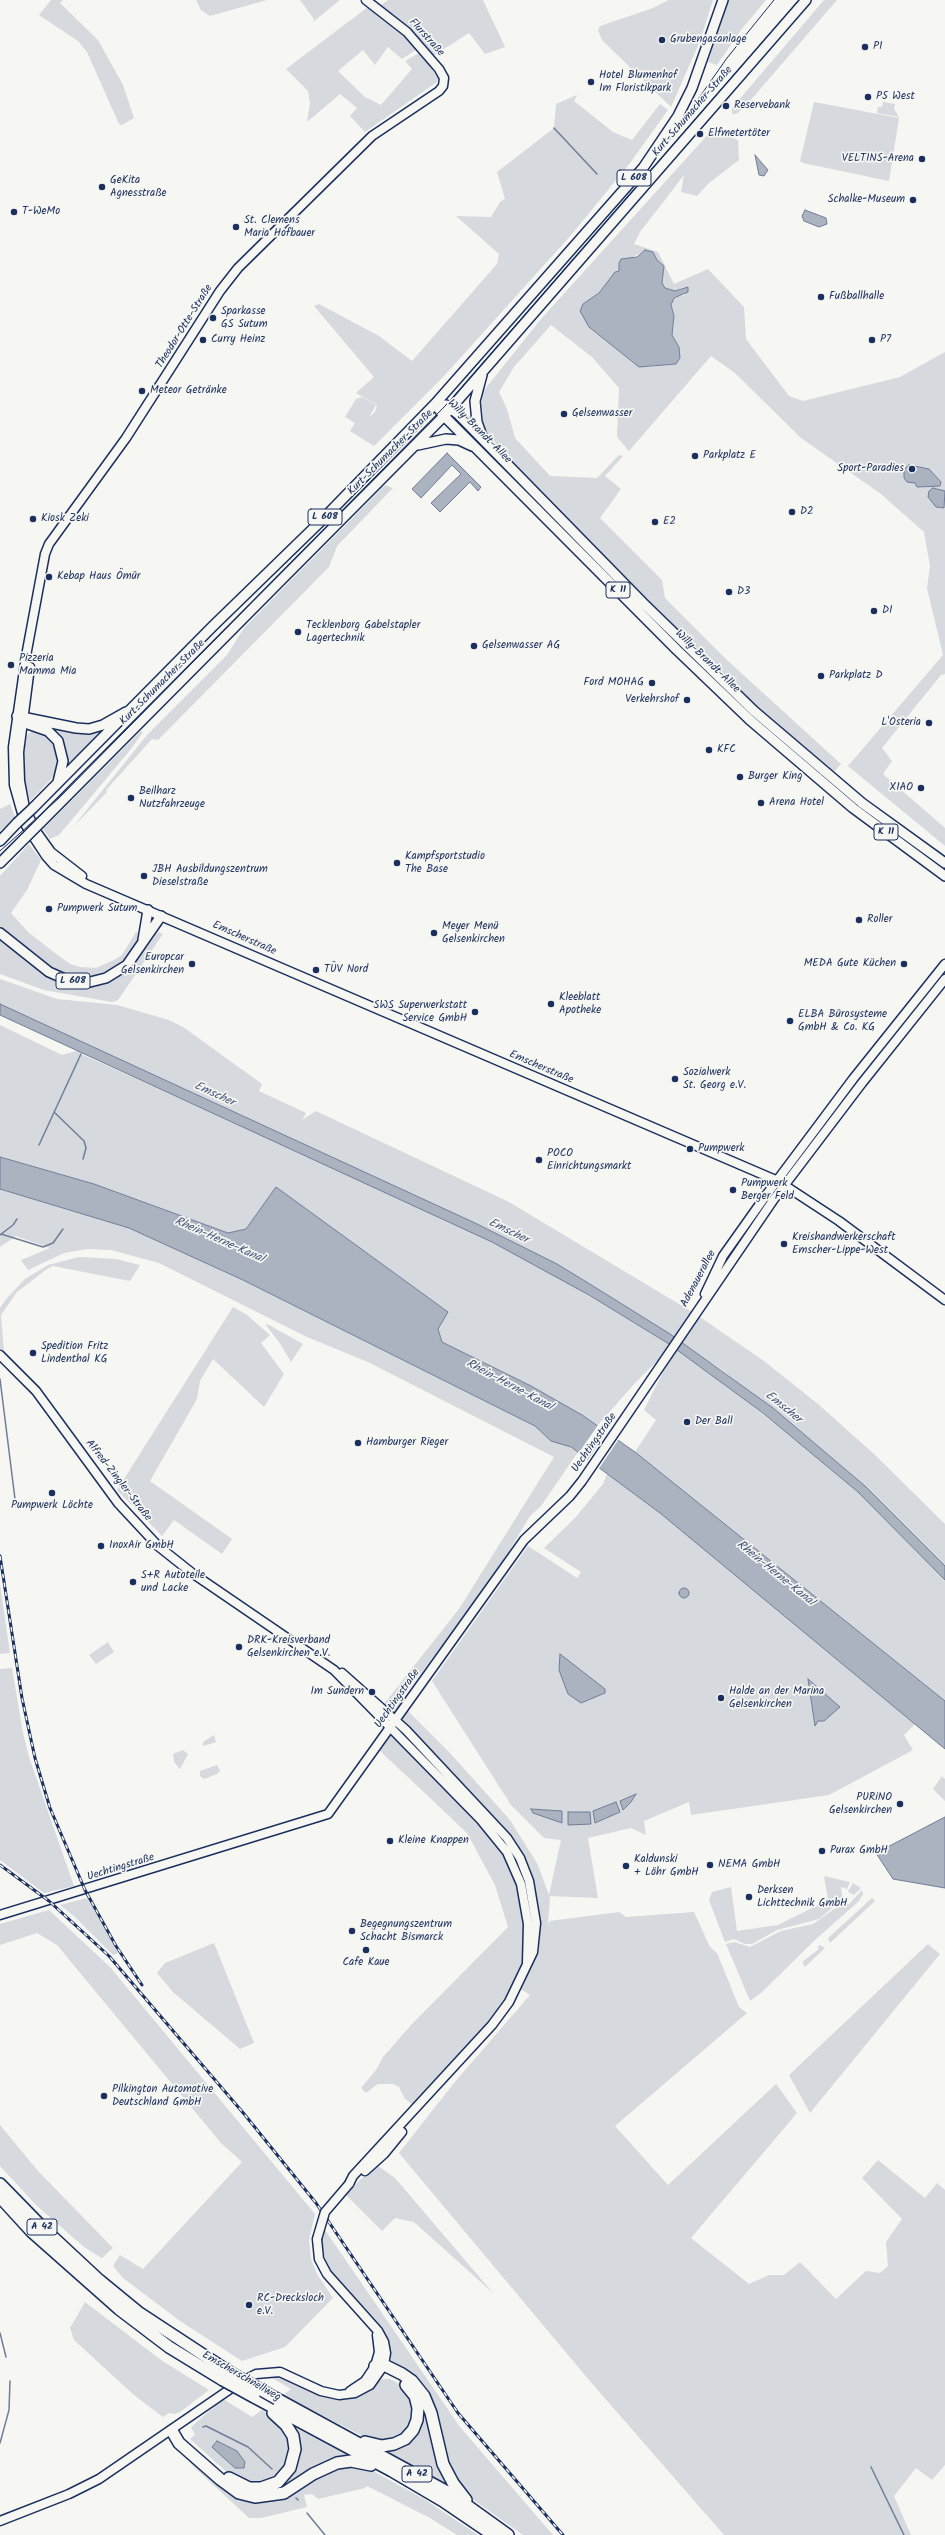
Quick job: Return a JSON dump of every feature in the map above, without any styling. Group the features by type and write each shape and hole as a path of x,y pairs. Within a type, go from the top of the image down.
{"highway":[{"name":"Emscherschnellweg","path":"0,2184 84,2274"},
{"name":"Emscherschnellweg","path":"0,2197 32,2232 96,2284 151,2321 254,2397 344,2435 451,2494 508,2535"},
{"path":"344,2435 373,2444 386,2446 401,2441 413,2430 418,2416 415,2396 405,2384 380,2368"},
{"path":"380,2368 407,2377 424,2396 431,2413 445,2470 462,2496 486,2519"},
{"name":"Emscherschnellweg","path":"227,2377 271,2404 443,2501 493,2535"},
{"path":"172,2431 237,2483 254,2488 267,2487 278,2482 286,2474 293,2462 295,2450 290,2430 271,2404"},
{"path":"172,2431 179,2443 220,2479 239,2493 255,2497 284,2493 319,2470 337,2463 365,2463 392,2471"}],"main road":[{"name":"Kurt-Schumacher-Straße","path":"0,841 435,404 643,168 678,116 692,88 723,0"},
{"name":"Kurt-Schumacher-Straße","path":"0,863 444,416 806,0"},
{"path":"484,371 475,401 477,422 484,441"},
{"name":"Willy-Brandt-Allee","path":"435,404 451,408 643,603 754,711 844,789 945,863"},
{"name":"Willy-Brandt-Allee","path":"435,404 444,416 705,678 768,736 853,808 945,876"},
{"path":"415,446 428,441 446,439 459,440 477,448"},
{"name":"L 608","path":"21,718 76,728 90,729 103,725 131,710"},
{"path":"21,718 48,731 58,741 63,761 57,784"},
{"path":"142,945 148,910"},
{"name":"L 608","path":"1,936 49,972 65,979 82,982 98,980 120,971 142,945 161,916"}],"street":[{"name":"Flurstraße","path":"366,0 407,32 439,69 444,82"},
{"name":"Theodor-Otte-Straße","path":"19,796 12,759 21,718 29,643 45,554 49,544 126,438 227,281 249,255 372,136 439,91 444,82"},
{"name":"Emscherstraße","path":"19,796 30,819 51,852 67,867 108,893 781,1184 834,1218 945,1300"},
{"name":"Adenauerallee","path":"687,1325 853,1078 945,964"},
{"name":"Adenauerallee","path":"781,1184 945,979"},
{"name":"Uechtingstraße","path":"0,1915 323,1817 332,1810 524,1540 570,1496 617,1430 687,1325"},
{"name":"Alfred-Zingler-Straße","path":"0,1355 36,1391 118,1503 158,1546 192,1573 334,1670 481,1820 507,1852 519,1878 527,1909 529,1945 527,1963"},
{"name":"Alfred-Zingler-Straße","path":"334,1670 344,1674 396,1720 489,1816 520,1858 529,1881 536,1923 534,1946 509,2002 492,2025 427,2098 425,2104 384,2154 349,2184 325,2212 316,2239 319,2259 327,2274 378,2331 384,2342 386,2354 380,2368"},
{"path":"0,2521 69,2494 99,2479 172,2431 239,2383 263,2372 286,2374 314,2388 333,2394 344,2395 361,2391 375,2380 380,2368"}],"shaded area":[{"path":"51,0 63,0 60,3 98,40 123,85 134,118 122,125 119,124 87,52 78,41 39,15"},
{"path":"196,0 267,0 210,16 201,10"},
{"path":"300,0 340,0 313,22 314,19"},
{"path":"388,0 483,0 505,47 485,54 469,33 433,56 422,46 402,59 388,47 375,65 363,50 338,71 365,97 381,105 412,69 405,61 419,53 438,79 437,82 365,132 350,116 357,108 340,94 307,122 310,103 308,91 286,69 368,7 373,11"},
{"path":"669,0 713,0 700,41 671,107 602,40 598,30 600,26 653,8"},
{"path":"727,0 766,0 741,30 717,65 708,62"},
{"path":"824,0 837,0 743,109 736,114 732,114 732,108"},
{"path":"577,95 574,101 613,132 632,140 660,104 668,110 630,163 572,234 444,376 374,446 350,431 355,423 345,417 356,399 362,397 376,405 369,417 375,412 377,405 356,393 374,377 314,306 319,304 379,336 412,361 497,264 499,254 456,216 491,217 500,202 505,199 497,172 554,128 556,104"},
{"path":"814,102 899,118 889,181 803,163 800,161"},
{"path":"883,102 895,104 894,109 899,117 877,113 878,107 882,107"},
{"path":"712,130 738,140 739,160 709,183 697,196 681,192 684,175 640,232 634,244 658,252 674,284 708,269 744,307 746,339 789,396 803,401 900,377 945,352 945,674 941,675 882,748 892,761 883,774 945,828 945,846 848,766 943,655 927,588 930,566 924,532 881,494 801,438 735,373 711,356 629,451 617,437 619,388 592,357 551,325 514,367 499,392 507,409 515,438 550,476 597,478 619,455 623,456 605,476 621,489 600,518 662,580 665,598 727,660 841,764 832,774 722,677 484,433 481,394 541,319","holes":["646,250 653,252 657,260 664,266 662,283 665,288 675,291 684,287 685,295 674,298 671,305 674,316 672,335 679,347 680,358 676,364 646,367 632,362 614,345 589,327 583,304 599,293 629,259"]},
{"path":"385,485 393,488 337,546 329,567 158,740 152,739 106,790 107,792 73,827 147,735 227,655 244,628"},
{"path":"34,721 80,733 91,732 111,724 65,771 66,751 62,742"},
{"path":"34,730 48,735 55,743 59,764 56,774 30,801 23,776 23,754 27,735"},
{"path":"141,731 143,732 131,749 59,835 50,839 43,829"},
{"path":"10,804 15,817 0,831 0,809"},
{"path":"29,844 41,860 27,890 11,913 28,932 51,950 70,964 80,967 96,968 122,955 136,932 141,935 129,957 120,966 107,973 91,977 67,975 55,971 16,941 0,926 0,876"},
{"path":"158,932 163,934 118,1000 112,1002 44,990 0,974 0,941 57,981 87,987 109,982 134,965"},
{"path":"0,979 57,999 117,1005 169,1020 183,1027 262,1084 259,1091 306,1113 302,1120 316,1111 509,1202 694,1313 764,1361 818,1404 874,1454 945,1524 945,1566 865,1486 722,1370 593,1286 475,1223 0,1004"},
{"path":"0,1025 62,1055 79,1050 81,1054 311,1157 511,1251 552,1273 669,1344 718,1379 790,1435 858,1492 945,1580 945,1701 635,1452 656,1420 644,1410 666,1366 661,1360 654,1364 635,1383 597,1426 531,1386 442,1342 438,1329 447,1311 276,1188 246,1229 228,1233 94,1184 0,1157"},
{"path":"0,1189 129,1228 243,1280 535,1426 550,1440 564,1444 578,1452 541,1506 530,1516 503,1561 456,1627 402,1698 395,1698 450,1753 510,1820 537,1863 549,1895 561,1840 544,1838 511,1805 432,1681 528,1546 577,1578 581,1572 544,1548 575,1518 603,1484 607,1474 660,1513 916,1723 904,1735 913,1750 829,1795 691,1815 689,1802 644,1821 646,1835 631,1828 588,1838 598,1898 550,1896 548,1925 550,1921 619,1912 626,1917 694,1912 710,1947 717,1953 739,2007 747,2013 615,2126 668,2185 776,2084 797,2113 691,2238 749,2284 769,2275 784,2275 800,2262 836,2299 866,2271 880,2273 888,2266 886,2242 902,2219 862,2178 878,2160 925,2198 937,2183 945,2190 945,2465 932,2480 916,2468 894,2496 911,2535 724,2535 589,2380 399,2153 454,2083 530,1995 516,1986 507,2000 414,2105 405,2099 399,2087 393,2084 378,2084 366,2093 361,2088 376,2070 383,2057 412,2024 508,1927 495,1885 467,1833 377,1748 385,1735 380,1709 459,1609 554,1457 368,1362 307,1337 159,1263 111,1250 87,1249 64,1253 28,1270 21,1260 50,1248 16,1236 0,1247"},
{"path":"79,1257 116,1259 140,1265 130,1281 53,1266 47,1269 17,1292 1,1315 4,1352 0,1349 0,1308 7,1298 25,1279 48,1265"},
{"path":"233,1307 247,1315 270,1335 261,1343 284,1374 264,1407 213,1359 200,1381 197,1399 150,1481 232,1539 222,1554 174,1520 162,1536 117,1490"},
{"path":"267,1324 303,1344 291,1362 281,1345 266,1325"},
{"path":"0,1584 10,1653 0,1654"},
{"path":"108,1642 114,1652 96,1664 89,1655"},
{"path":"12,1668 23,1733 29,1757 74,1886 44,1893 0,1860 0,1669"},
{"path":"214,1735 216,1742 203,1746 203,1742"},
{"path":"183,1750 188,1754 180,1769 174,1762 173,1754"},
{"path":"217,1765 220,1771 217,1774 204,1779 200,1776 200,1771"},
{"path":"942,1776 945,1779 945,1801 933,1789"},
{"path":"824,1876 850,1882 847,1889 841,1887 843,1903 832,1908 819,1919 777,1930 752,1944 745,1944 734,1939 725,1942 709,1900 712,1892 731,1887 737,1931 778,1925 828,1900"},
{"path":"853,1883 861,1888 854,1895 848,1892"},
{"path":"862,1890 863,1894 859,1901 815,1940 761,1993 750,2001 726,1944 734,1942 750,1947 781,1931 813,1924 834,1909 849,1904"},
{"path":"87,1898 118,1953 113,1955 74,1916 60,1905"},
{"path":"872,1898 875,1901 830,1943 828,1938"},
{"path":"49,1910 110,1967 315,2214 309,2240 311,2259 317,2274 333,2298 285,2347 242,2361 180,2321 123,2278 113,2266 120,2255 143,2269 242,2162 221,2143 57,1945 37,1933 0,1945 0,1924"},
{"path":"214,1943 254,2043 240,2049 173,1992 157,1973 165,1963"},
{"path":"928,1944 940,1954 810,2113 789,2075"},
{"path":"820,1945 825,1948 805,1967 802,1962 819,1949 817,1948"},
{"path":"0,2125 38,2171 113,2248 102,2258 84,2247 36,2205 0,2166"},
{"path":"378,2166 395,2178 493,2293 414,2222 395,2218 382,2231 345,2194 373,2168"},
{"path":"323,2227 460,2427 553,2535 523,2535 468,2496 448,2467 433,2408 392,2362 387,2339 379,2324 335,2277 326,2263 321,2242"},
{"path":"85,2302 161,2360 209,2390 180,2412 175,2414 169,2413 163,2417 134,2395 74,2340 70,2328"},
{"path":"269,2376 282,2377 326,2397 339,2400 356,2398 382,2379 390,2379 401,2385 414,2403 411,2428 393,2441 370,2440 283,2395 291,2389"},
{"path":"223,2399 252,2417 262,2410 276,2418 286,2429 292,2453 281,2475 253,2485 230,2475 190,2439 195,2435 191,2427"},
{"path":"422,2401 450,2487 427,2473 425,2470 428,2463 424,2470 418,2466 417,2468 382,2448 401,2445"},
{"path":"290,2425 353,2458 283,2490 244,2489 290,2473"},
{"path":"174,2444 264,2501 277,2499 333,2468 354,2466 371,2470 424,2499 478,2535 457,2535 430,2518 367,2486 365,2488 318,2499 312,2494 304,2495 307,2507 261,2518 249,2518 194,2467"}],"water":[{"path":"755,155 768,170 764,176 759,175"},
{"path":"805,210 826,218 827,224 819,227 804,221 802,216"},
{"path":"645,250 653,252 657,260 664,266 662,283 665,288 675,291 688,287 688,292 674,298 671,305 674,316 672,335 679,347 680,358 676,364 639,367 589,327 580,311 583,304 599,293 615,272 619,271 619,263 621,259 637,257"},
{"path":"447,453 481,487 478,491 470,482 440,512 431,503 461,474 452,465 421,498 412,489"},
{"path":"909,465 929,469 941,482 940,486 917,487 915,483 907,482 904,478 904,469"},
{"path":"933,488 945,491 944,508 936,507 928,497 929,491"},
{"path":"0,1004 475,1223 557,1264 670,1334 773,1408 865,1486 945,1566 945,1580 858,1492 763,1413 669,1344 589,1295 492,1242 0,1015"},
{"name":"Rhein-Herne-Kanal","path":"0,1157 94,1184 228,1233 246,1229 276,1187 448,1312 438,1329 442,1342 531,1386 582,1415 635,1452 945,1701 945,1749 660,1513 571,1447 551,1441 535,1426 243,1280 129,1228 0,1189"},
{"path":"684,1588 689,1593 684,1598 679,1593"},
{"path":"560,1654 605,1689 605,1693 581,1703 568,1694 559,1670"},
{"path":"808,1679 840,1707 824,1721 818,1721 815,1726"},
{"path":"636,1794 631,1802 623,1810 620,1801"},
{"path":"616,1802 620,1812 595,1823 593,1811"},
{"path":"531,1809 562,1811 562,1823 533,1813"},
{"path":"568,1812 590,1812 591,1824 568,1825"},
{"path":"945,1817 945,1888 893,1879 876,1853"},
{"path":"217,2441 237,2451 245,2462 244,2468 235,2468 212,2447"}],"pier":[{"path":"598,1425 605,1430 585,1459 578,1454"},
{"path":"607,1431 619,1439 598,1470 587,1461"}],"waterway":[{"path":"554,128 597,174"},
{"path":"39,1145 81,1054"},
{"path":"54,1112 84,1141 86,1148 83,1159"},
{"path":"0,1235 13,1225 17,1219"},
{"path":"1,1234 43,1247 53,1243 63,1229"},
{"path":"0,1379 16,1507"},
{"path":"0,2333 6,2357"},
{"path":"0,2443 9,2410 10,2381"},
{"path":"203,2427 206,2426 248,2447 272,2469"},
{"path":"871,2467 904,2535"},
{"path":"307,2513 325,2535"}],"tram line":[{"path":"663,149 727,58 774,0"},
{"path":"0,851 59,798 446,405 799,0"}],"railway":[{"path":"0,1556 22,1698 35,1758 50,1808 85,1890 116,1946 142,1985"},
{"path":"0,1865 49,1901 109,1956 245,2115 316,2203 458,2413 563,2535"}],"place":[{"name":"Grubengasanlage","path":"662,40"},
{"name":"P1","path":"865,47"},
{"name":"Hotel Blumenhof Im Floristikpark","path":"591,82"},
{"name":"P5 West","path":"868,97"},
{"name":"Reservebank","path":"726,106"},
{"name":"Elfmetertöter","path":"700,134"},
{"name":"VELTINS-Arena","path":"922,159"},
{"name":"GeKita Agnesstraße","path":"102,187"},
{"name":"Schalke-Museum","path":"913,200"},
{"name":"T-WeMo","path":"14,212"},
{"name":"St. Clemens Maria Hofbauer","path":"236,227"},
{"name":"Fußballhalle","path":"821,297"},
{"name":"Sparkasse GS Sutum","path":"213,318"},
{"name":"Curry Heinz","path":"203,340"},
{"name":"P7","path":"872,340"},
{"name":"Meteor Getränke","path":"142,391"},
{"name":"Gelsenwasser","path":"564,414"},
{"name":"Parkplatz E","path":"695,456"},
{"name":"Sport-Paradies","path":"912,469"},
{"name":"D2","path":"792,512"},
{"name":"Kiosk Zeki","path":"33,519"},
{"name":"E2","path":"655,522"},
{"name":"Kebap Haus Ömür","path":"49,577"},
{"name":"D3","path":"729,592"},
{"name":"D1","path":"874,611"},
{"name":"Tecklenborg Gabelstapler Lagertechnik","path":"298,632"},
{"name":"Gelsenwasser AG","path":"474,646"},
{"name":"Pizzeria Mamma Mia","path":"11,665"},
{"name":"Parkplatz D","path":"821,676"},
{"name":"Ford MOHAG","path":"652,683"},
{"name":"Verkehrshof","path":"687,700"},
{"name":"L'Osteria","path":"929,723"},
{"name":"KFC","path":"709,750"},
{"name":"Burger King","path":"740,777"},
{"name":"XIAO","path":"921,788"},
{"name":"Beilharz Nutzfahrzeuge","path":"131,798"},
{"name":"Arena Hotel","path":"761,803"},
{"name":"Kampfsportstudio The Base","path":"397,863"},
{"name":"JBH Ausbildungszentrum Dieselstraße","path":"144,876"},
{"name":"Pumpwerk Sutum","path":"49,909"},
{"name":"Roller","path":"859,920"},
{"name":"Meyer Menü Gelsenkirchen","path":"434,933"},
{"name":"Europcar Gelsenkirchen","path":"192,964"},
{"name":"MEDA Gute Küchen","path":"904,964"},
{"name":"TÜV Nord","path":"316,970"},
{"name":"Kleeblatt Apotheke","path":"551,1004"},
{"name":"SWS Superwerkstatt Service GmbH","path":"475,1012"},
{"name":"ELBA Bürosysteme GmbH & Co. KG","path":"790,1021"},
{"name":"Sozialwerk St. Georg e.V.","path":"675,1079"},
{"name":"Pumpwerk","path":"690,1149"},
{"name":"POCO Einrichtungsmarkt","path":"539,1160"},
{"name":"Pumpwerk Berger Feld","path":"733,1190"},
{"name":"Kreishandwerkerschaft Emscher-Lippe-West","path":"784,1244"},
{"name":"Spedition Fritz Lindenthal KG","path":"33,1353"},
{"name":"Der Ball","path":"687,1422"},
{"name":"Hamburger Rieger","path":"358,1443"},
{"name":"Pumpwerk Löchte","path":"52,1493"},
{"name":"InoxAir GmbH","path":"101,1546"},
{"name":"S+R Autoteile und Lacke","path":"133,1582"},
{"name":"DRK-Kreisverband Gelsenkirchen e.V.","path":"239,1647"},
{"name":"Im Sundern","path":"372,1692"},
{"name":"Halde an der Marina Gelsenkirchen","path":"721,1698"},
{"name":"PURiNO Gelsenkirchen","path":"900,1804"},
{"name":"Kleine Knappen","path":"390,1841"},
{"name":"Purax GmbH","path":"822,1851"},
{"name":"NEMA GmbH","path":"710,1865"},
{"name":"Kaldunski + Löhr GmbH","path":"626,1866"},
{"name":"Derksen Lichttechnik GmbH","path":"749,1897"},
{"name":"Begegnungszentrum Schacht Bismarck","path":"352,1931"},
{"name":"Cafe Kaue","path":"366,1950"},
{"name":"Pilkington Automotive Deutschland GmbH","path":"104,2096"},
{"name":"RC-Drecksloch e.V.","path":"249,2305"}],"water label":[{"name":"Emscher","path":"214,1095"},
{"name":"Emscher","path":"508,1232"},
{"name":"Emscher","path":"783,1408"}]}
